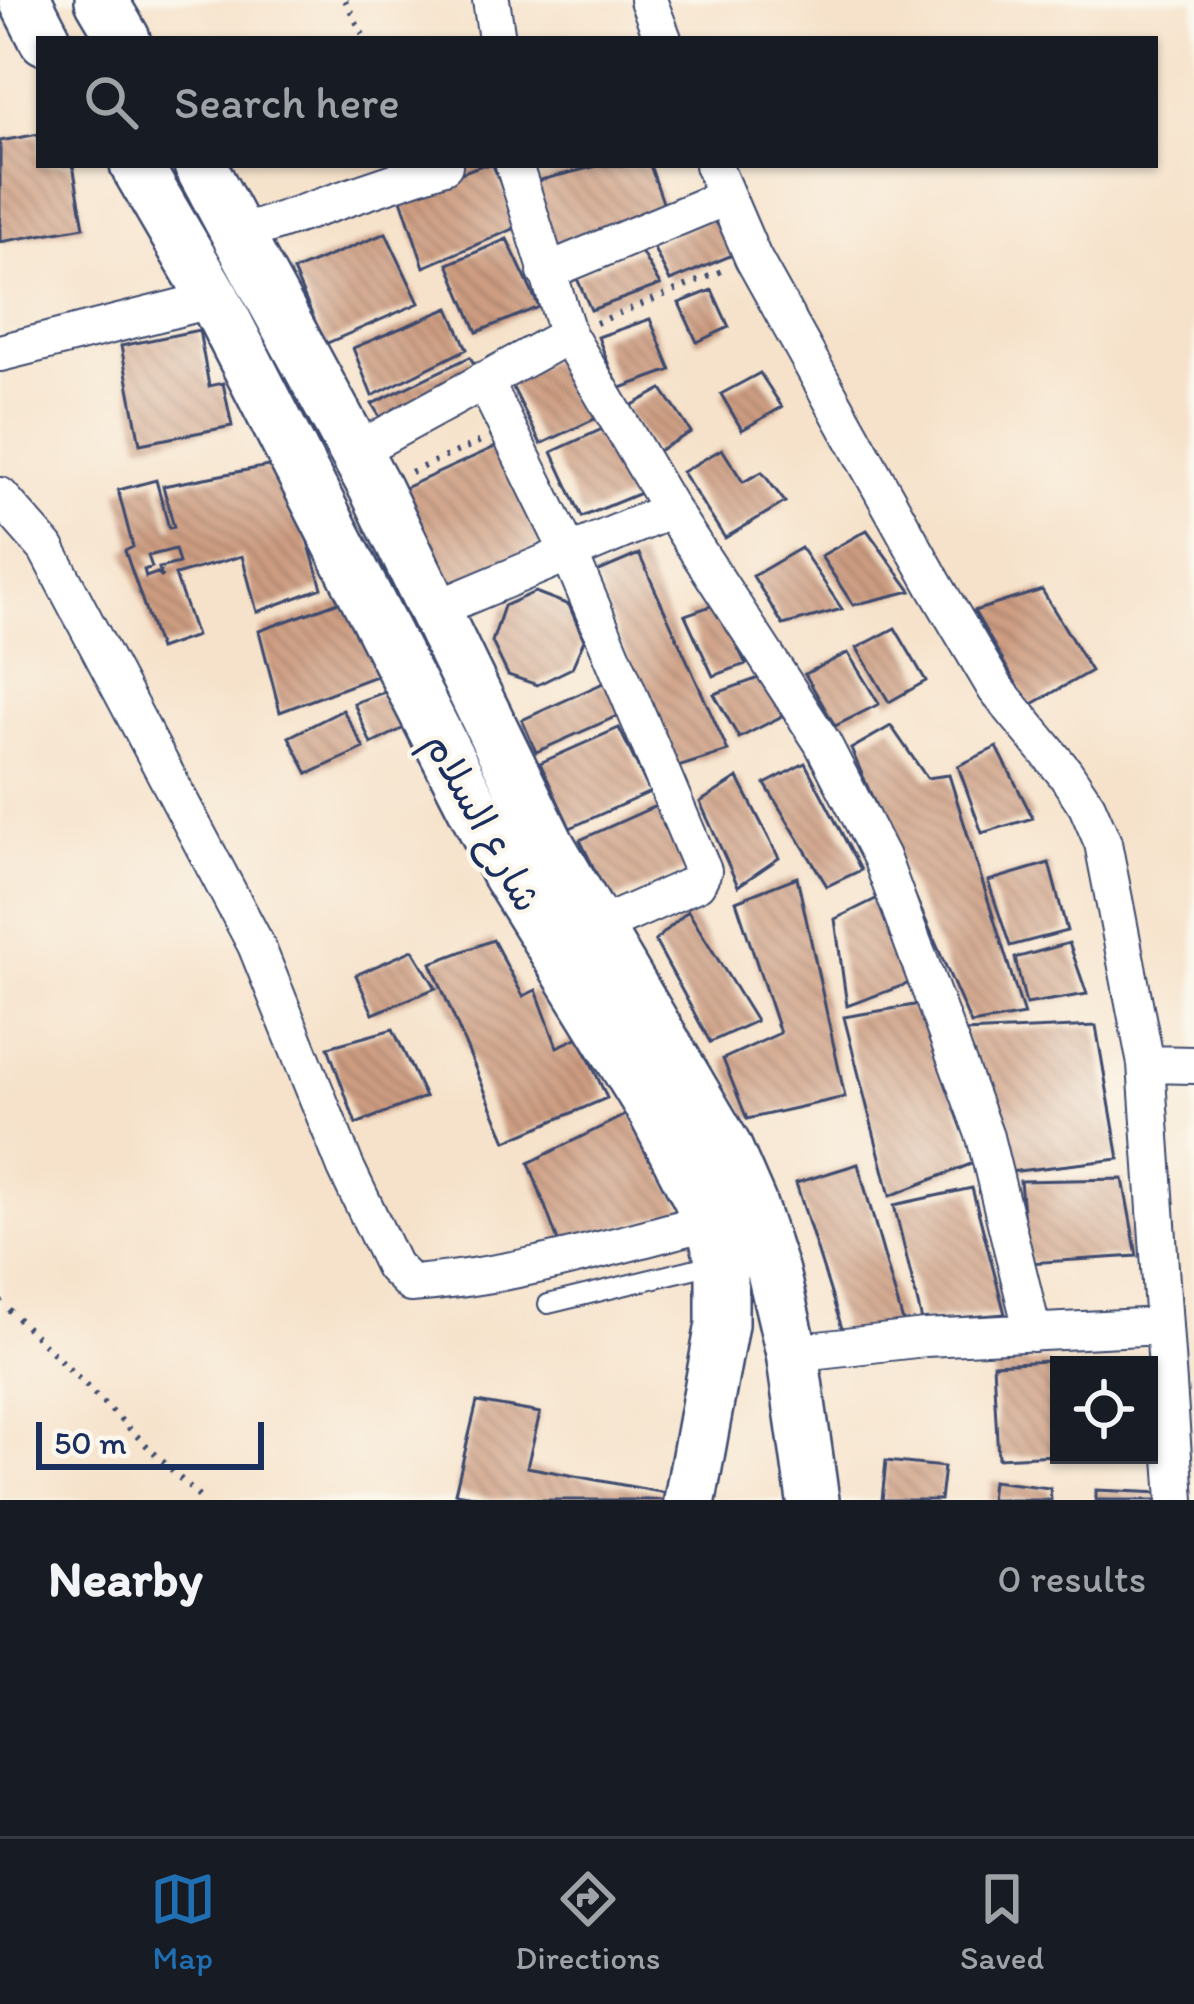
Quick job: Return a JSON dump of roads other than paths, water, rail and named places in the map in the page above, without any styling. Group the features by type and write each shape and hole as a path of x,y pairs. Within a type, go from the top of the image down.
{"street":[{"path":"25,0 43,36"},
{"path":"101,0 122,36"},
{"path":"491,0 496,36"},
{"path":"648,0 662,36"},
{"name":"شارع السلام","path":"138,168 214,299 507,874 654,1111 717,1242 722,1324 690,1500"},
{"name":"شارع السلام","path":"202,168 366,469 549,846 726,1148 767,1255 792,1353 813,1500"},
{"path":"515,168 568,335 671,510 822,742 880,857 985,1137 1033,1333"},
{"path":"241,234 421,169"},
{"path":"546,272 719,181 753,258 996,689 1087,806 1113,882 1146,1064 1162,1326 1184,1445 1176,1500"},
{"path":"0,352 214,299"},
{"path":"366,469 484,380 568,335"},
{"path":"484,380 570,555 704,872 697,883 596,928"},
{"path":"0,496 46,548 256,945 346,1168 393,1266 411,1284 717,1242"},
{"path":"436,609 671,510"},
{"path":"1146,1064 1194,1065"},
{"path":"792,1353 925,1338 1162,1326"}],"lane":[{"path":"548,1304 717,1242"}]}
